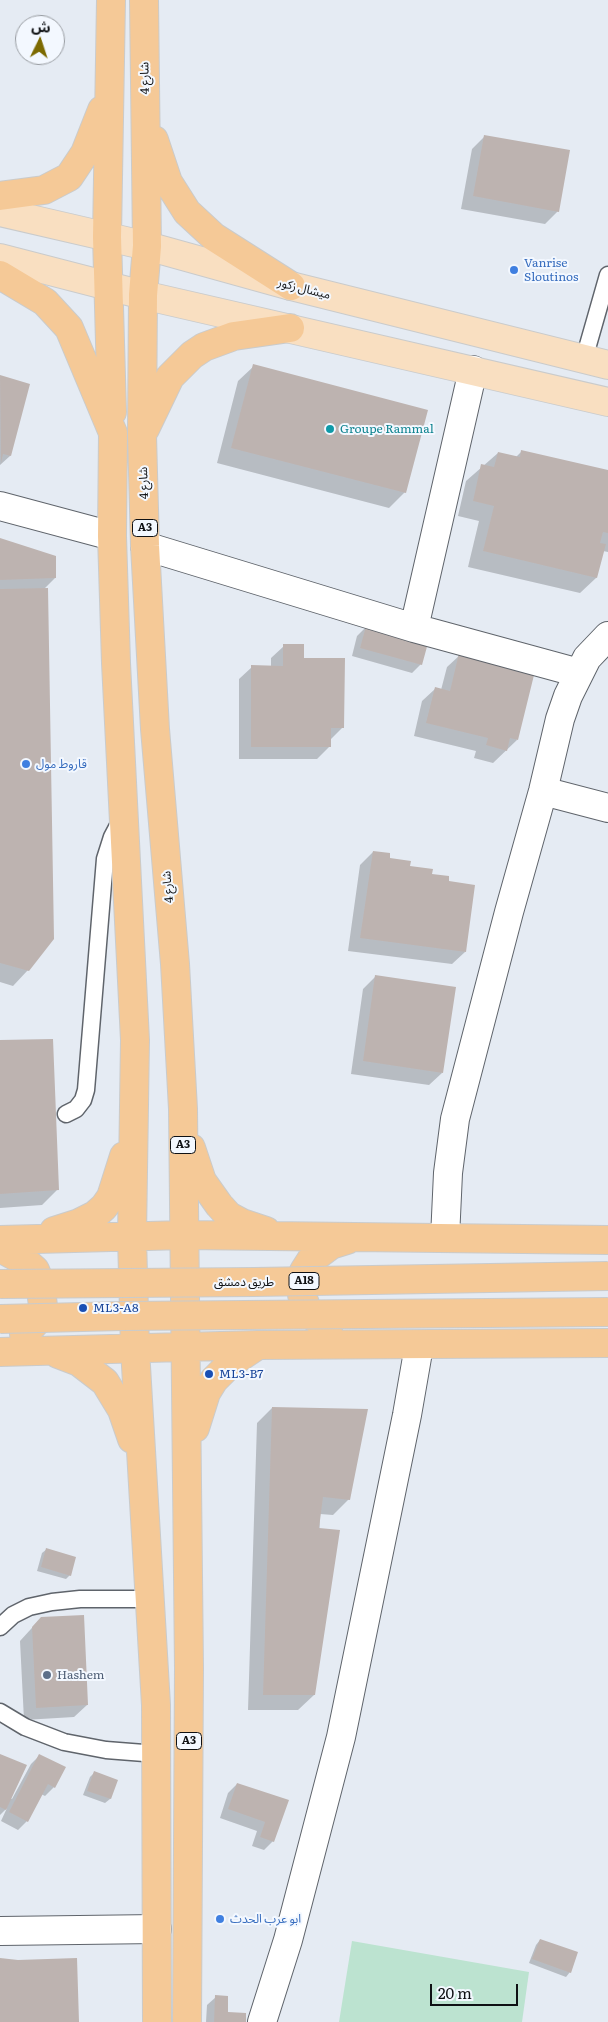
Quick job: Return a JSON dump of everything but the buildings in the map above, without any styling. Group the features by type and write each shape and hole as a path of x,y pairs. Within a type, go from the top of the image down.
{"highway":[{"path":"111,0 108,236 113,433 112,536 123,816 134,1011 135,1108 132,1237 135,1349 140,1462 151,1599 157,1754 157,2022"},
{"name":"شارع 4","path":"144,0 146,246 142,435 145,546 155,729 183,1109"},
{"path":"0,196 44,190 69,178 93,138 109,90"},
{"path":"146,90 156,147 168,182 187,212 214,237 291,286"},
{"path":"0,275 45,302 70,328 89,370 113,433"},
{"path":"142,435 170,378 192,355 204,347 234,336 290,328"},
{"path":"6,1242 63,1229 95,1215 104,1207 118,1181 135,1108"},
{"path":"183,1109 197,1169 208,1192 236,1219 284,1237"},
{"name":"A3","path":"183,1109 188,1461 187,2022"},
{"path":"6,1242 185,1235 608,1240"},
{"path":"353,1345 314,1317 306,1306 302,1295 302,1282 304,1271 311,1260 340,1241 358,1237"},
{"path":"0,1346 28,1331 36,1322 43,1306 42,1291 35,1270 6,1242"},
{"name":"طريق دمشق","path":"0,1284 608,1276"},
{"path":"0,1319 608,1312"},
{"path":"0,1352 258,1345 419,1346 608,1343"},
{"path":"188,1461 206,1393 223,1370 258,1345"},
{"path":"35,1350 63,1355 79,1362 105,1382 122,1410 140,1462"}],"main road":[{"name":"ميشال زكور","path":"0,212 108,236 291,286 596,362"},
{"path":"0,258 144,295 608,402"}],"street":[{"path":"414,628 473,370"},
{"path":"0,506 112,536"},
{"path":"145,546 414,628 579,673"},
{"path":"445,1238 449,1164 457,1112 508,912 543,791 560,720 587,658 608,636"},
{"path":"543,791 608,808"},
{"path":"262,2022 288,1940 341,1737 407,1415 419,1346"},
{"path":"0,1931 157,1928"}],"lane":[{"path":"596,362 608,275"},
{"path":"66,1114 76,1109 83,1100 86,1090 105,859 112,837 123,816"},
{"path":"0,1627 13,1615 29,1607 52,1602 80,1599 151,1599"},
{"path":"0,1712 25,1727 64,1742 106,1750 157,1754"}],"green space":[{"path":"352,1941 529,1972 522,2022 339,2022"}],"place":[{"name":"Vanrise Sloutinos","path":"514,270"},
{"name":"Groupe Rammal","path":"330,429"},
{"name":"قاروط مول","path":"26,764"},
{"name":"ML3-A8","path":"83,1308"},
{"name":"ML3-B7","path":"209,1374"},
{"name":"Hashem","path":"47,1675"},
{"name":"ابو عرب الحدث","path":"220,1919"}]}
